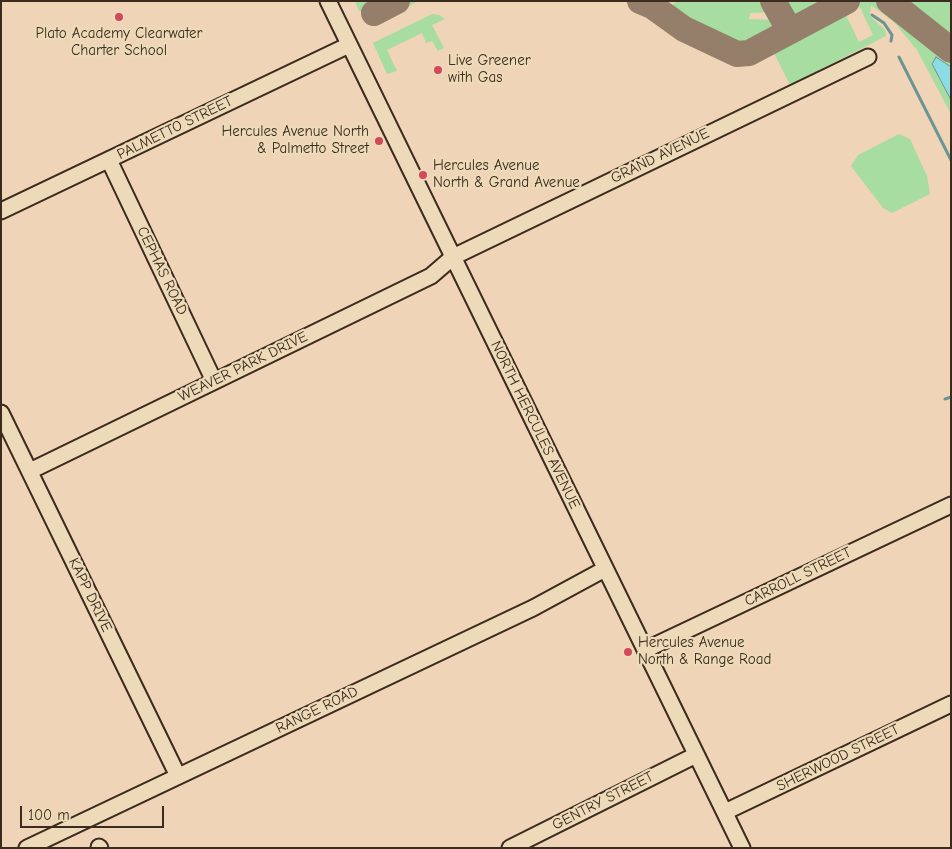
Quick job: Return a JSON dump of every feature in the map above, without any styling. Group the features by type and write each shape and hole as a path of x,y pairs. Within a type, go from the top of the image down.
{"street":[{"name":"NORTH HERCULES AVENUE","path":"328,1 742,848"},
{"name":"PALMETTO STREET","path":"1,211 349,45"},
{"name":"GRAND AVENUE","path":"453,257 868,57"},
{"name":"CEPHAS ROAD","path":"109,160 214,381"},
{"name":"WEAVER PARK DRIVE","path":"30,471 431,276 453,257"},
{"name":"KAPP DRIVE","path":"1,414 178,776"},
{"name":"CARROLL STREET","path":"646,650 951,505"},
{"name":"RANGE ROAD","path":"27,848 533,608 605,569"},
{"name":"SHERWOOD STREET","path":"725,812 951,704"},
{"name":"GENTRY STREET","path":"510,848 696,755"}],"green space":[{"path":"355,1 371,1 376,11 374,12 376,16 406,1 419,1 382,19 359,11"},
{"path":"647,1 666,1 671,6 677,1 768,1 775,12 750,13 749,19 778,20 784,26 784,29 750,46 731,46"},
{"path":"778,1 837,1 795,23 790,21"},
{"path":"857,1 879,1 951,59 951,67 936,58 940,80 951,100 951,114 917,50 894,22 871,5 870,16 885,30 886,36 790,85 774,53 778,42 843,9 859,42 873,35"},
{"path":"908,1 951,1 951,42 911,10"},
{"path":"432,14 439,15 445,19 432,25 444,48 438,51 432,41 426,43 422,33 387,50 397,71 387,74 373,43"},
{"path":"899,134 910,139 927,176 930,194 892,213 883,208 851,166 858,155"}],"water":[{"path":"936,57 951,67 951,100 932,64"}],"waterway":[{"path":"872,15 884,23 892,35 891,41"},
{"path":"899,57 951,160"},
{"path":"945,399 951,397"}],"taxiway":[{"path":"374,13 397,1"},
{"path":"640,1 652,6 684,29 737,54 749,53 847,1"},
{"path":"773,1 790,31"},
{"path":"889,1 951,50"}],"place":[{"name":"Plato Academy Clearwater Charter School","path":"119,17"},
{"name":"Live Greener with Gas","path":"438,70"},
{"name":"Hercules Avenue North & Palmetto Street","path":"379,141"},
{"name":"Hercules Avenue North & Grand Avenue","path":"423,175"},
{"name":"Hercules Avenue North & Range Road","path":"628,652"}]}
